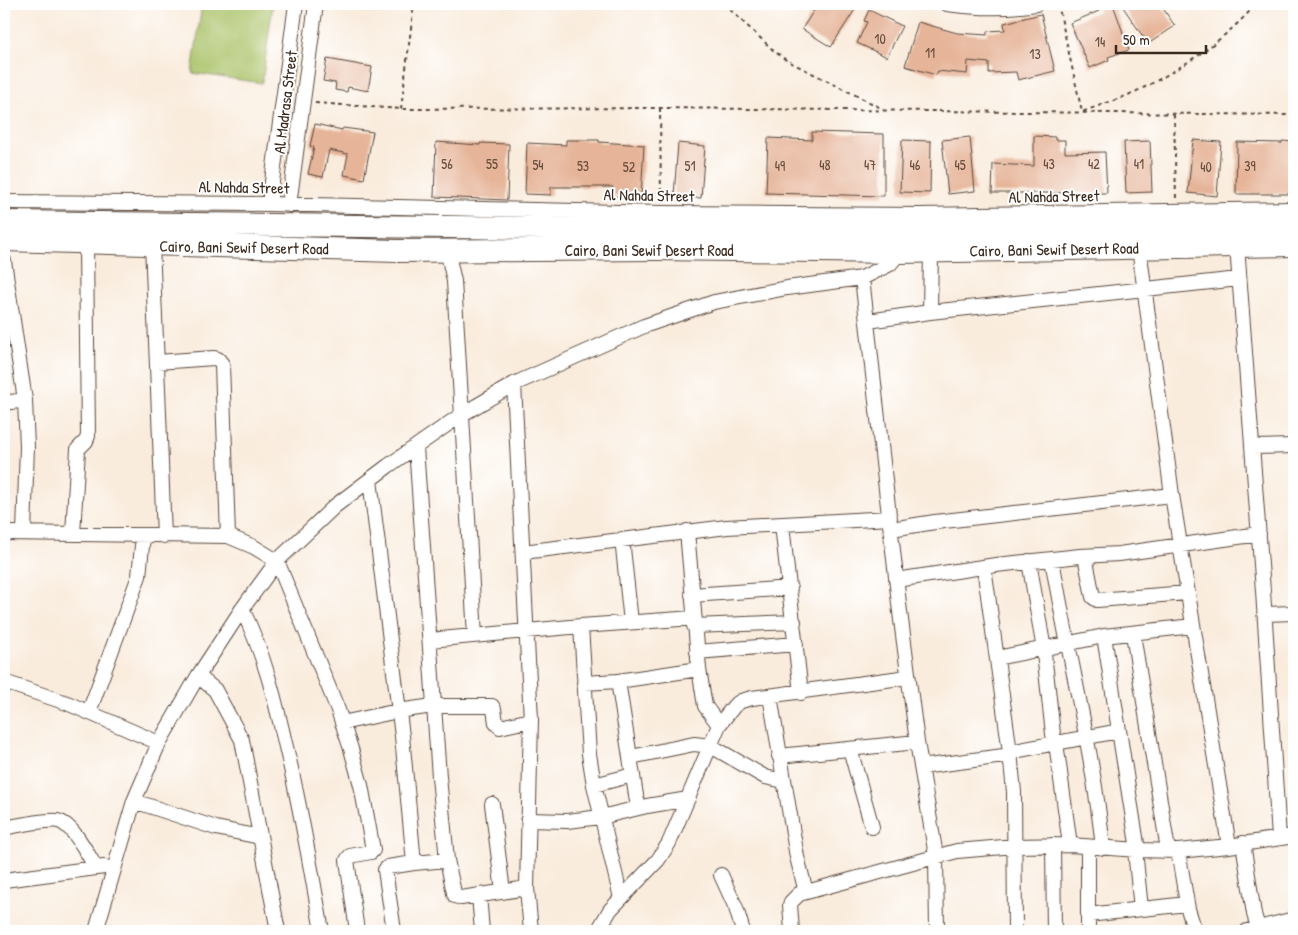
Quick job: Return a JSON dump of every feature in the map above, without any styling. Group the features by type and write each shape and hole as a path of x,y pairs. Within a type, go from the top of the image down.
{"main road":[{"name":"Cairo, Bani Sewif Desert Road","path":"15,212 398,217 902,232 1294,226"},
{"path":"397,251 398,217"},
{"name":"Cairo, Bani Sewif Desert Road","path":"4,240 397,251 665,250 900,252 1294,245"}],"street":[{"name":"Al Madrasa Street","path":"269,204 296,4"},
{"name":"Al Madrasa Street","path":"289,204 316,4"},
{"path":"947,4 1017,7 1036,4"},
{"name":"Al Nahda Street","path":"15,212 269,204 289,204 398,217 661,214 921,215 1294,210"},
{"path":"73,534 78,449 88,436 86,243"},
{"path":"152,244 164,536"},
{"path":"1237,246 1279,838"},
{"path":"1139,248 1172,496 1229,846"},
{"path":"447,250 454,281 475,636"},
{"path":"930,312 931,251"},
{"path":"96,931 134,801 159,743 198,676 242,609 277,561 335,506 461,415 514,384 644,326 714,302 787,288 862,278 890,264 900,252"},
{"path":"4,261 24,400 26,447 24,532"},
{"path":"862,278 908,678 920,767 936,856 937,931"},
{"path":"868,321 930,312 1239,279"},
{"path":"157,362 214,358 218,359 222,364 228,536"},
{"path":"514,384 531,720 527,888 531,931"},
{"path":"4,403 24,400"},
{"path":"1252,447 1294,446"},
{"path":"416,447 433,706 447,860 456,896 461,898 527,888"},
{"path":"370,480 414,863"},
{"path":"523,552 727,527 935,522 1172,496"},
{"path":"782,525 801,692"},
{"path":"687,531 697,652 705,706 719,725"},
{"path":"4,533 228,536 254,547 277,561 342,723 361,785 374,848 371,852 350,856 347,860 357,931"},
{"path":"896,580 1052,559 1119,554 1258,534"},
{"path":"89,712 137,582 143,536"},
{"path":"622,539 631,622"},
{"path":"1086,556 1093,595 1097,600 1187,592"},
{"path":"1052,559 1099,810 1103,848"},
{"path":"1029,562 1043,648 1070,845"},
{"path":"984,567 1014,792 1016,846 1015,931"},
{"path":"692,595 790,588"},
{"path":"242,609 254,633 267,670 278,711 307,842 322,931"},
{"path":"1264,614 1294,613"},
{"path":"430,640 631,622 794,622"},
{"path":"581,626 586,727 594,785 621,898"},
{"path":"997,658 1104,636 1193,626"},
{"path":"1133,634 1173,850 1195,931"},
{"path":"1104,636 1136,850 1141,909"},
{"path":"697,652 796,644"},
{"path":"584,683 618,681 699,669"},
{"path":"198,676 215,690 242,740 278,931"},
{"path":"598,931 610,910 658,860 669,843 719,725 741,701 908,678"},
{"path":"618,681 638,808"},
{"path":"4,682 89,712 159,743"},
{"path":"770,696 779,756 806,892"},
{"path":"342,723 398,711 433,706 492,706 497,724 500,727 531,720"},
{"path":"920,767 1010,754 1119,731"},
{"path":"779,756 917,742"},
{"path":"631,757 694,744 711,746 765,777 784,781"},
{"path":"850,748 872,827"},
{"path":"594,785 633,775"},
{"path":"528,820 567,821 601,817 688,799"},
{"path":"134,801 216,828 260,837"},
{"path":"492,804 503,892"},
{"path":"4,828 57,821 66,825 73,832 96,868"},
{"path":"792,931 791,902 799,894 957,851 1053,845 1136,850 1173,850 1229,846 1294,836"},
{"path":"1243,844 1254,930 1294,919"},
{"path":"1053,845 1054,931"},
{"path":"1088,847 1088,931"},
{"path":"394,931 385,870 388,867 447,860"},
{"path":"4,880 115,865"},
{"path":"721,874 736,908 743,931"},
{"path":"479,895 482,931"},
{"path":"1088,915 1187,904"}],"path":[{"path":"401,109 414,4"},
{"path":"724,4 786,60 885,110"},
{"path":"1058,4 1082,112"},
{"path":"1082,112 1142,88 1198,56 1247,15 1256,4"},
{"path":"303,102 401,109 660,108 1294,115"},
{"path":"660,108 661,214"},
{"path":"1174,114 1176,212"}],"green space":[{"path":"202,4 273,4 262,83 192,73"}],"building":[{"path":"818,4 849,4 856,8 831,47 802,29"},
{"path":"1113,4 1129,50 1108,57 1109,60 1090,68 1070,23"},
{"path":"1121,4 1160,4 1175,26 1148,44"},
{"path":"869,10 902,26 887,57 857,43 867,22 864,21"},
{"path":"1041,14 1055,71 1018,80 1016,72 989,73 989,63 968,61 967,74 938,71 936,75 905,66 918,22 957,33 987,35 987,31 1005,30 1004,23"},
{"path":"327,59 372,67 368,91 348,87 347,92 335,90 336,83 323,81"},
{"path":"315,124 342,130 343,128 373,132 364,179 344,175 348,154 329,150 323,177 308,174 314,147 310,146"},
{"path":"812,132 884,134 884,196 766,193 768,138 812,140"},
{"path":"1034,136 1055,137 1055,140 1065,140 1065,153 1105,152 1107,193 992,193 993,164 1034,166"},
{"path":"970,137 975,191 948,194 942,140"},
{"path":"566,140 599,140 599,142 644,145 641,198 612,196 613,187 551,187 551,195 525,194 527,143 566,145"},
{"path":"902,140 931,141 930,193 900,192"},
{"path":"1193,140 1221,142 1217,196 1188,193"},
{"path":"1150,141 1152,192 1126,193 1124,142"},
{"path":"1282,141 1294,142 1294,192 1291,192 1291,194 1236,194 1237,142 1282,143"},
{"path":"436,142 480,145 480,143 509,144 507,200 434,197"},
{"path":"678,143 705,146 701,198 674,196"}]}
